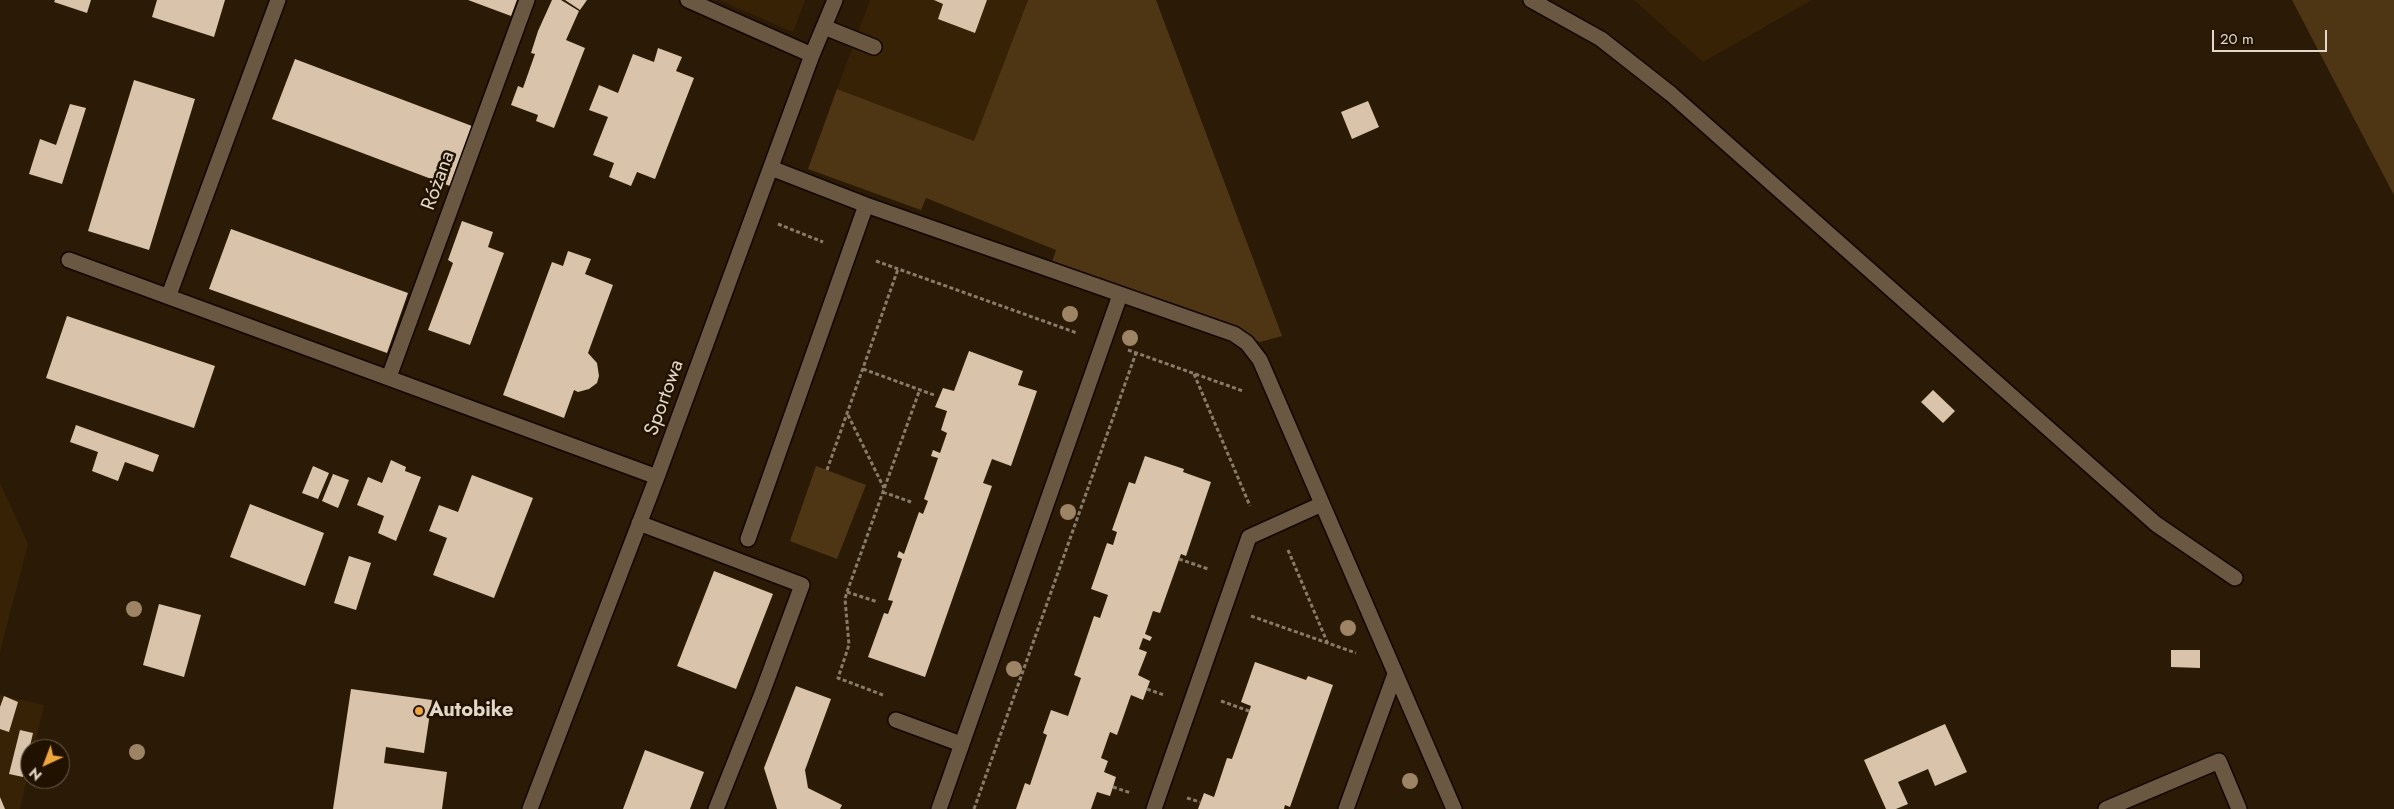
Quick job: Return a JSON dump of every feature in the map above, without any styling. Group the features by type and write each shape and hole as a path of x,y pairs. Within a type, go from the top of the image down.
{"street":[{"path":"169,295 278,0"},
{"name":"Różana","path":"389,377 527,0"},
{"path":"688,0 812,55"},
{"name":"Sportowa","path":"530,809 657,477 812,55 836,0"},
{"path":"1531,0 1601,39 1671,94 2156,524 2234,578"},
{"path":"824,27 874,47"},
{"path":"771,168 866,205 1234,334 1247,343 1260,360 1454,809"},
{"path":"748,539 866,205"},
{"path":"69,260 169,295 657,477"},
{"path":"939,809 1120,294"},
{"path":"1154,809 1249,537 1322,504"},
{"path":"639,524 802,584 762,696 716,809"},
{"path":"1351,804 1395,674"},
{"path":"896,720 961,744"},
{"path":"2106,809 2219,761 2239,809"}],"path":[{"path":"773,222 849,252 1245,392"},
{"path":"827,470 898,269"},
{"path":"974,809 1136,353"},
{"path":"863,369 934,395"},
{"path":"1194,374 1261,532"},
{"path":"896,720 902,702 838,678 848,645 845,600 847,592 920,389"},
{"path":"847,414 884,490 911,502"},
{"path":"1277,525 1328,644"},
{"path":"847,592 878,602"},
{"path":"1224,607 1365,656"}],"shaded area":[{"path":"719,0 805,0 793,32"},
{"path":"870,0 1028,0 974,142 837,89"},
{"path":"1028,0 1156,0 1282,336 1260,342 1052,262 1056,250 926,198 921,210 808,169 837,89 974,141"},
{"path":"1634,0 1812,0 1703,62"},
{"path":"2292,0 2394,0 2394,195"},
{"path":"816,466 866,485 837,559 790,541"},
{"path":"0,483 28,544 0,652"},
{"path":"0,695 44,705 36,739 20,739 20,789 25,789 20,809 0,809"}],"building":[{"path":"55,0 91,0 87,13 54,2"},
{"path":"157,0 225,0 214,37 152,17"},
{"path":"468,0 517,0 511,16"},
{"path":"552,0 561,0 579,11 566,40 585,48 554,128 536,121 538,115 511,105 518,86 523,88 535,54 531,53 538,31"},
{"path":"565,0 587,0 580,10"},
{"path":"934,0 987,0 975,33 938,19 943,4"},
{"path":"658,48 682,57 676,71 694,78 655,179 637,172 631,186 609,177 614,163 593,155 608,117 589,110 599,85 618,93 633,54 654,62"},
{"path":"295,59 472,126 450,186 272,119"},
{"path":"134,80 195,99 149,250 88,231"},
{"path":"1368,101 1379,127 1352,139 1341,112"},
{"path":"70,104 86,108 62,184 29,174 40,139 56,145"},
{"path":"462,221 493,232 488,247 504,253 470,345 428,330 453,263 448,260"},
{"path":"231,229 408,293 387,353 209,289"},
{"path":"568,251 591,259 585,274 613,285 588,353 597,363 599,376 597,383 589,389 578,392 574,390 564,418 503,395 552,262 563,266"},
{"path":"67,316 215,366 194,428 46,378"},
{"path":"969,351 1023,371 1018,385 1037,391 1011,466 992,459 983,483 992,486 925,677 868,657 884,613 888,614 893,601 888,600 902,559 897,557 899,551 904,554 919,512 923,514 928,501 924,499 938,458 931,456 933,450 940,453 947,433 941,430 947,411 935,407 943,388 954,391"},
{"path":"1933,390 1955,411 1943,423 1921,402"},
{"path":"76,425 159,455 153,472 125,462 118,481 92,471 98,452 70,442"},
{"path":"1145,456 1184,469 1183,472 1211,482 1186,556 1181,554 1160,613 1153,611 1145,634 1152,637 1150,641 1143,638 1139,649 1147,652 1138,675 1150,681 1143,700 1131,695 1117,735 1110,732 1101,758 1108,761 1104,772 1116,777 1110,796 1097,792 1091,809 1016,809 1025,783 1030,785 1047,735 1043,733 1051,710 1068,716 1081,678 1074,675 1094,616 1100,618 1108,595 1091,589 1107,543 1113,545 1117,532 1112,530 1129,482 1135,484"},
{"path":"391,460 406,467 405,471 421,477 396,541 378,533 384,516 357,505 368,477 382,483"},
{"path":"313,466 329,473 318,499 302,493"},
{"path":"333,474 349,480 338,508 322,501"},
{"path":"472,475 533,498 494,598 433,575 447,538 429,531 439,505 458,512"},
{"path":"250,504 324,533 305,586 230,557"},
{"path":"349,556 371,563 356,610 334,603"},
{"path":"714,571 773,594 736,689 677,666"},
{"path":"159,604 201,615 184,677 143,665"},
{"path":"2171,650 2200,650 2200,668 2171,667"},
{"path":"1255,662 1306,680 1308,676 1333,685 1290,807 1285,805 1284,809 1198,809 1204,793 1214,797 1227,758 1232,759 1251,706 1241,702"},
{"path":"796,686 831,699 805,770 808,788 842,805 840,809 777,809 764,768"},
{"path":"351,689 432,700 424,753 386,747 384,763 447,772 442,809 333,809"},
{"path":"4,696 18,702 9,732 0,729 0,707"},
{"path":"1945,724 1967,772 1935,786 1928,769 1898,782 1908,804 1896,809 1886,809 1864,760"},
{"path":"20,730 33,733 32,739 20,739 20,776 9,774"},
{"path":"645,750 704,772 690,809 623,809"},
{"path":"0,797 5,809 0,809"}],"place":[{"name":"Autobike","path":"419,711"}]}
